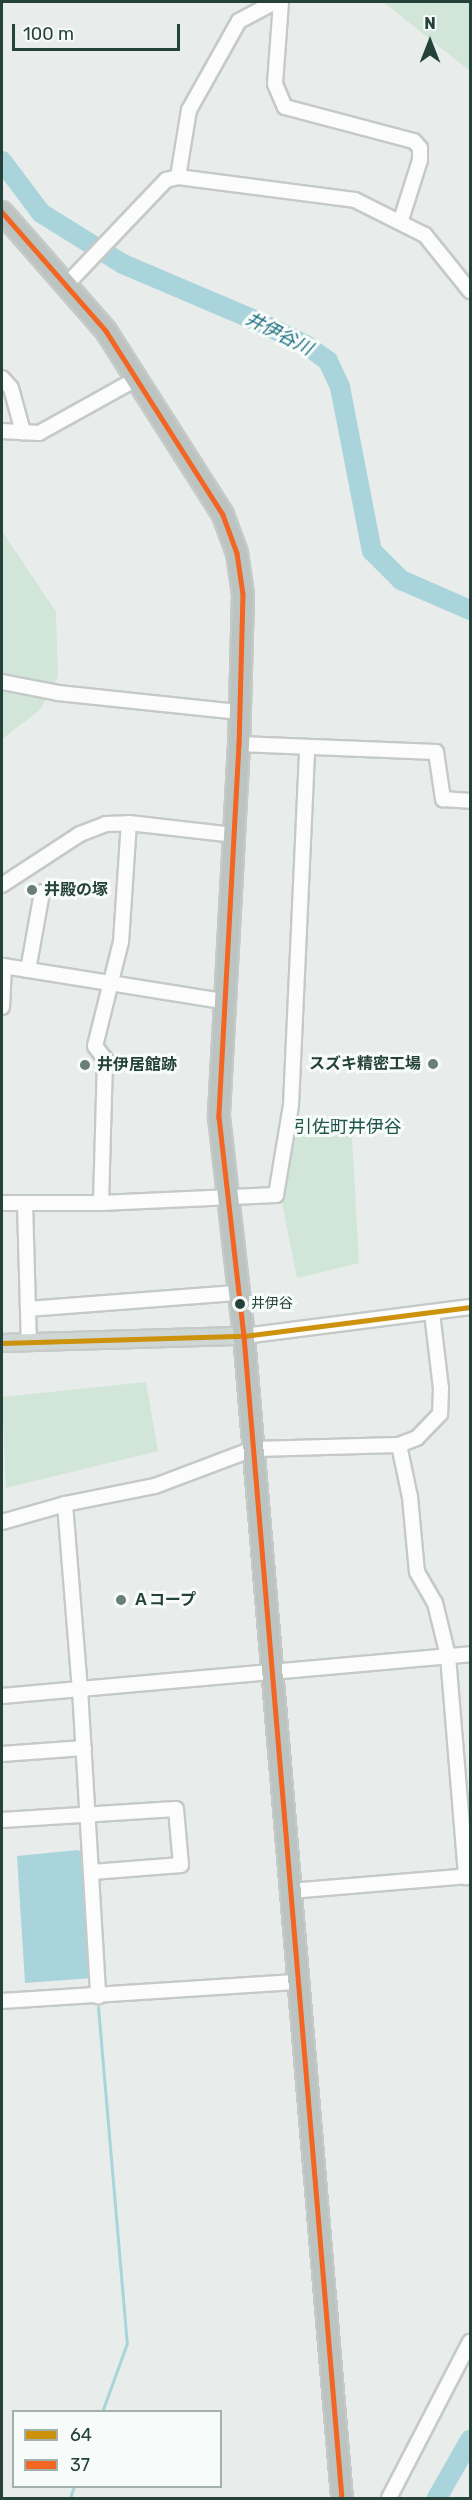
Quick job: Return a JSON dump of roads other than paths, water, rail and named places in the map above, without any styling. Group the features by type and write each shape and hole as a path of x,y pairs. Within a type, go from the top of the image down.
{"highway":[{"path":"3,215 106,330 223,516 237,553 243,594 239,744 223,1001 219,1117 226,1198 244,1336 342,2499"}],"main road":[{"path":"2,1343 244,1336"}],"street":[{"path":"178,177 189,110 239,21 274,2"},
{"path":"281,2 275,84 285,107 414,141 420,148 420,160 401,220"},
{"path":"67,284 166,180 178,177 355,200 401,220 425,235 471,291"},
{"path":"2,378 10,388 23,432"},
{"path":"2,431 23,432 49,429 138,378"},
{"path":"2,682 58,693 240,712"},
{"path":"239,744 436,752 442,799 471,801"},
{"path":"2,1203 101,1203 276,1194 291,1105 308,748"},
{"path":"101,1203 105,1059 95,1046 121,942 129,823"},
{"path":"2,885 80,834 106,824 129,823 235,835"},
{"path":"27,970 42,892"},
{"path":"2,1007 4,966 223,1001"},
{"path":"25,1203 29,1343"},
{"path":"28,1309 238,1293"},
{"path":"244,1336 471,1307"},
{"path":"2,1522 65,1504 155,1486 253,1449 399,1445 417,1438 440,1414 441,1388 432,1313"},
{"path":"291,1891 468,1876 448,1656 435,1604 417,1572 410,1497 399,1445"},
{"path":"65,1504 84,1748 98,1996"},
{"path":"2,1696 471,1654"},
{"path":"2,1754 84,1748"},
{"path":"2,1820 176,1809 181,1865 92,1872"},
{"path":"2,2001 299,1982"},
{"path":"389,2499 471,2342"}],"water":[{"path":"78,1850 86,1855 93,1978 25,1983 17,1856"}],"waterway":[{"name":"井伊谷川","path":"2,161 41,213 123,264 259,322 306,345 328,361 340,387 372,551 401,580 470,610"},
{"path":"98,2007 127,2343 103,2410"},
{"name":"井伊谷川","path":"437,2498 470,2440"},
{"path":"70,2498 73,2488"}],"place":[{"name":"井殿の塚","path":"32,890"},
{"name":"スズキ精密工場","path":"433,1064"},
{"name":"井伊居館跡","path":"85,1065"},
{"name":"井伊谷","path":"240,1304"},
{"name":"Ａコープ","path":"121,1600"}],"district":[{"name":"引佐町井伊谷","path":"348,1127"}]}
